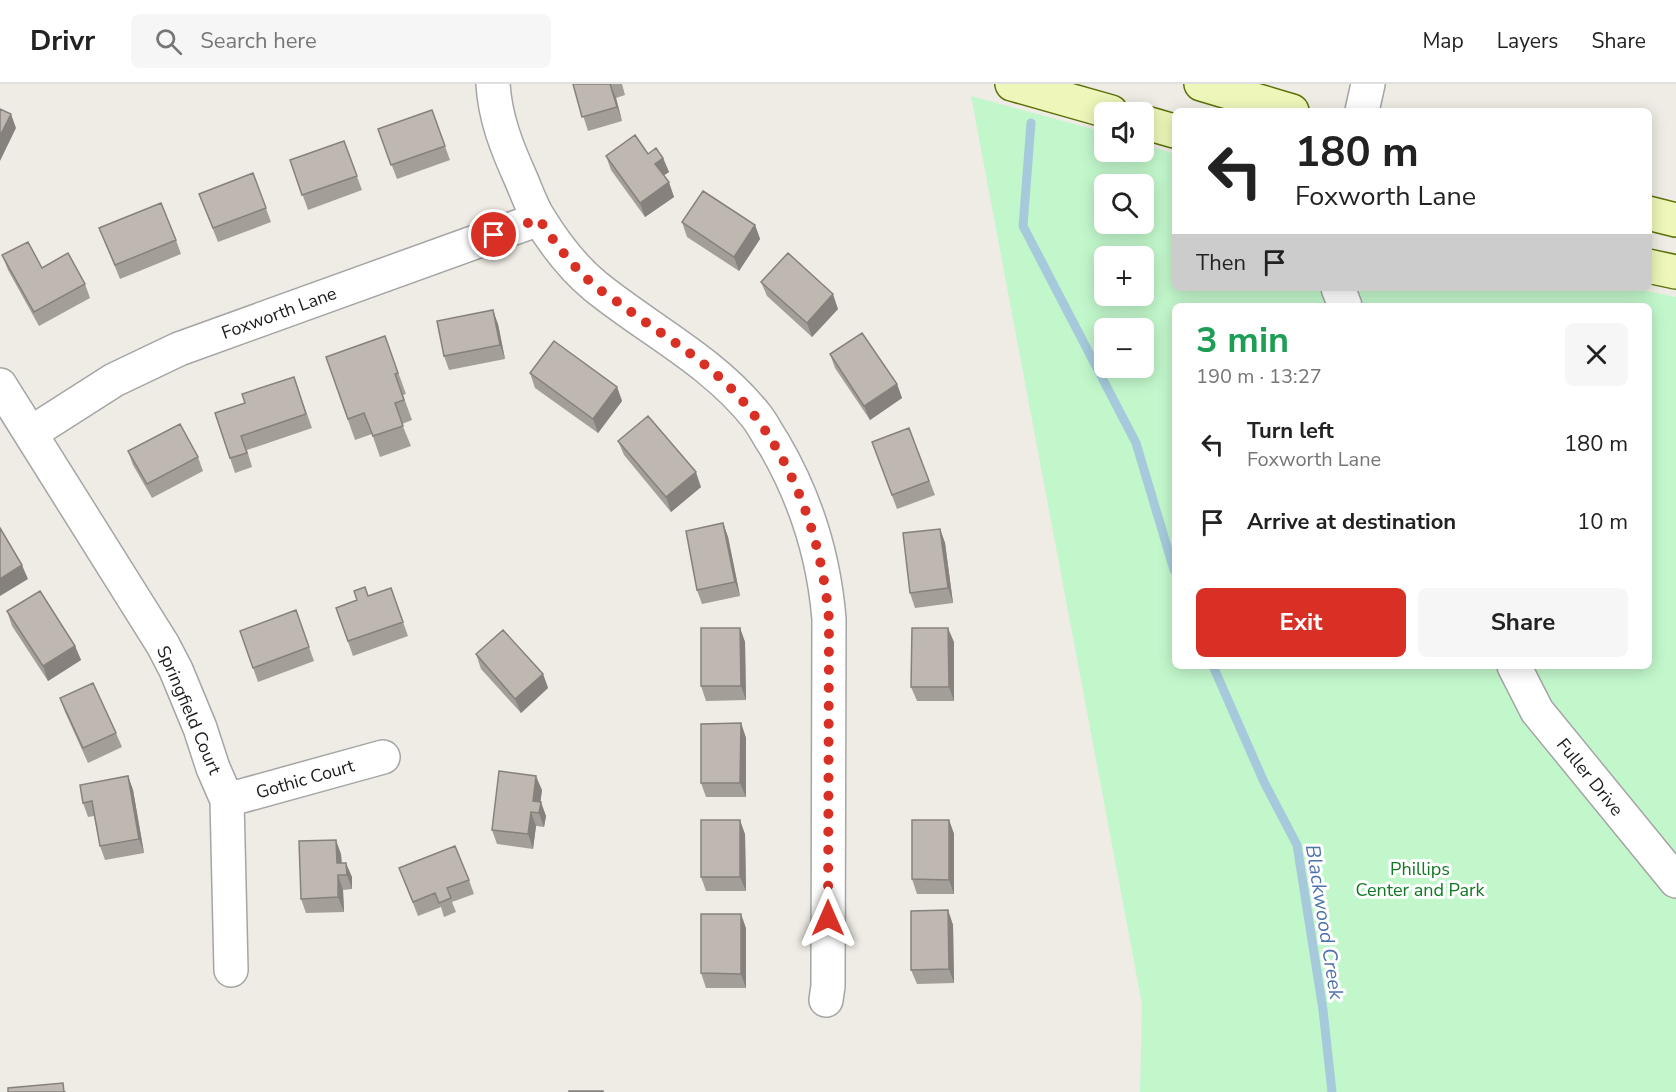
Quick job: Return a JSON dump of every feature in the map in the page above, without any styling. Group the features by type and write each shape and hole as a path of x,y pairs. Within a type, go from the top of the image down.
{"main road":[{"path":"1012,84 1094,107"},
{"path":"1201,84 1282,108"},
{"path":"1154,125 1172,130"},
{"path":"1652,214 1676,220"},
{"path":"1652,267 1676,272"}],"street":[{"path":"493,84 498,120 506,146 539,219 558,247 595,286 706,366 758,418 783,460 814,535 827,594 829,620 828,986 826,1000"},
{"path":"1363,108 1368,84"},
{"name":"Foxworth Lane","path":"31,433 114,380 179,349 539,219"},
{"name":"Springfield Court","path":"0,385 163,645 176,670 227,800 231,970"},
{"name":"Fuller Drive","path":"1516,669 1537,711 1676,881"},
{"name":"Gothic Court","path":"227,800 383,757"}],"green space":[{"name":"Phillips Center and Park","path":"971,96 1094,129 1094,162 1154,162 1154,148 1172,153 1172,291 1647,291 1676,297 1676,1092 1140,1092 1142,1004"}],"building":[{"path":"573,84 610,84 617,107 582,117"},
{"path":"0,109 11,114 0,136"},
{"path":"432,110 445,146 391,165 378,129"},
{"path":"635,135 648,154 656,148 663,158 655,164 669,182 640,203 606,156"},
{"path":"344,141 357,176 302,195 290,160"},
{"path":"253,173 266,208 213,228 199,194"},
{"path":"703,191 755,225 734,257 682,222"},
{"path":"161,203 176,240 115,265 99,228"},
{"path":"28,242 42,268 68,253 85,284 34,312 2,255"},
{"path":"788,253 833,294 807,323 761,282"},
{"path":"493,310 500,345 444,356 437,321"},
{"path":"862,333 897,384 864,406 830,354"},
{"path":"385,336 398,373 395,374 404,400 395,403 403,426 373,436 364,413 348,419 326,357"},
{"path":"554,341 617,387 593,419 530,373"},
{"path":"294,377 306,414 241,436 247,453 230,458 215,413 245,403 242,394"},
{"path":"648,416 696,472 666,497 618,441"},
{"path":"180,424 198,457 147,484 128,451"},
{"path":"909,428 929,481 892,495 872,442"},
{"path":"723,523 735,582 697,590 686,531"},
{"path":"0,528 22,565 0,579"},
{"path":"940,529 948,588 910,593 903,533"},
{"path":"365,587 368,596 391,588 403,622 348,641 336,608 357,600 354,591"},
{"path":"40,591 75,646 43,666 7,611"},
{"path":"296,610 309,647 253,668 240,631"},
{"path":"701,628 740,628 741,686 701,686"},
{"path":"912,628 948,628 949,687 911,687"},
{"path":"503,630 543,674 515,699 476,654"},
{"path":"93,683 116,733 83,748 60,698"},
{"path":"741,723 740,783 701,783 701,724"},
{"path":"499,771 536,776 533,801 541,802 539,813 531,812 528,834 492,830"},
{"path":"128,776 139,839 100,846 92,801 83,803 80,785"},
{"path":"701,820 740,820 740,877 701,877"},
{"path":"912,820 949,820 949,880 912,879"},
{"path":"336,840 337,863 346,863 347,875 338,875 338,897 301,899 299,841"},
{"path":"455,846 469,880 447,888 451,898 439,903 435,893 413,902 399,868"},
{"path":"948,910 949,969 911,970 911,911"},
{"path":"701,914 741,914 741,974 701,973"},
{"path":"63,1083 64,1092 8,1092 8,1088"},
{"path":"603,1091 603,1092 569,1092"}],"waterway":[{"name":"Blackwood Creek","path":"1031,123 1023,226 1136,443 1172,563"},
{"name":"Blackwood Creek","path":"1214,669 1264,782 1297,845 1323,1010 1332,1092"}],"route":[{"path":"494,235 539,219 558,247 595,286 706,366 741,399 758,418 783,460 804,506 814,535 827,594 829,620 828,918"}]}
